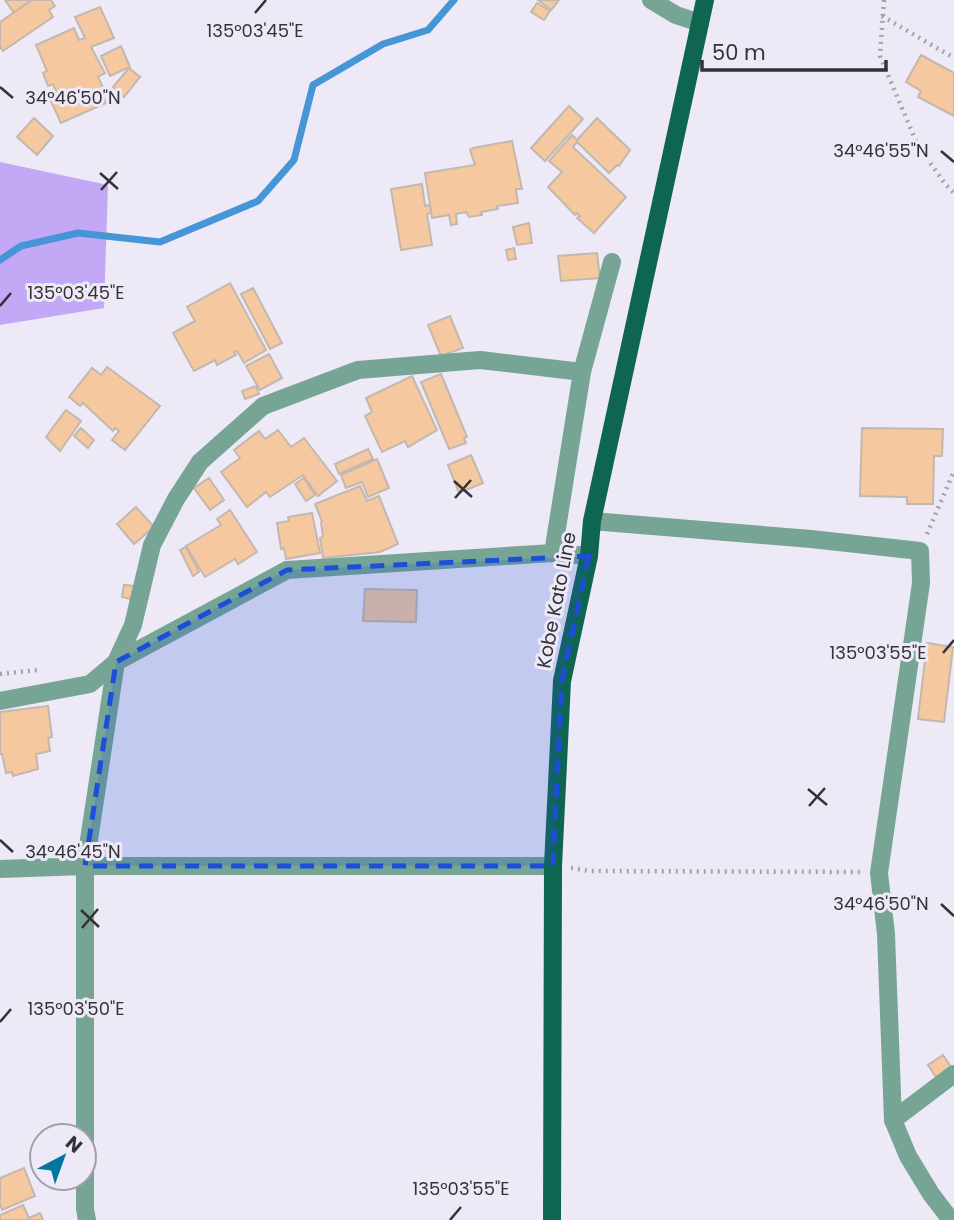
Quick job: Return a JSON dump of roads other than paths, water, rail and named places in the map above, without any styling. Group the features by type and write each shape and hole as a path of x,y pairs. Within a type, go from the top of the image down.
{"main road":[{"name":"Kobe Kato Line","path":"552,1220 553,866 562,681 589,556 592,521 705,0"}],"street":[{"path":"651,0 676,15 700,23"},
{"path":"553,553 582,372 612,262"},
{"path":"87,1220 85,866 116,662 132,625 152,545 176,499 200,462 262,406 358,370 480,360 582,372"},
{"path":"592,521 920,551 921,583 879,873 886,934 893,1120 908,1156 931,1194 951,1220"},
{"path":"0,701 90,684 116,662 287,570 553,553 589,556"},
{"path":"0,869 85,866 553,866"},
{"path":"893,1120 954,1074"}],"waterway":[{"path":"0,260 21,246 78,233 160,242 258,201 294,160 313,85 383,44 428,30 454,0"}]}
